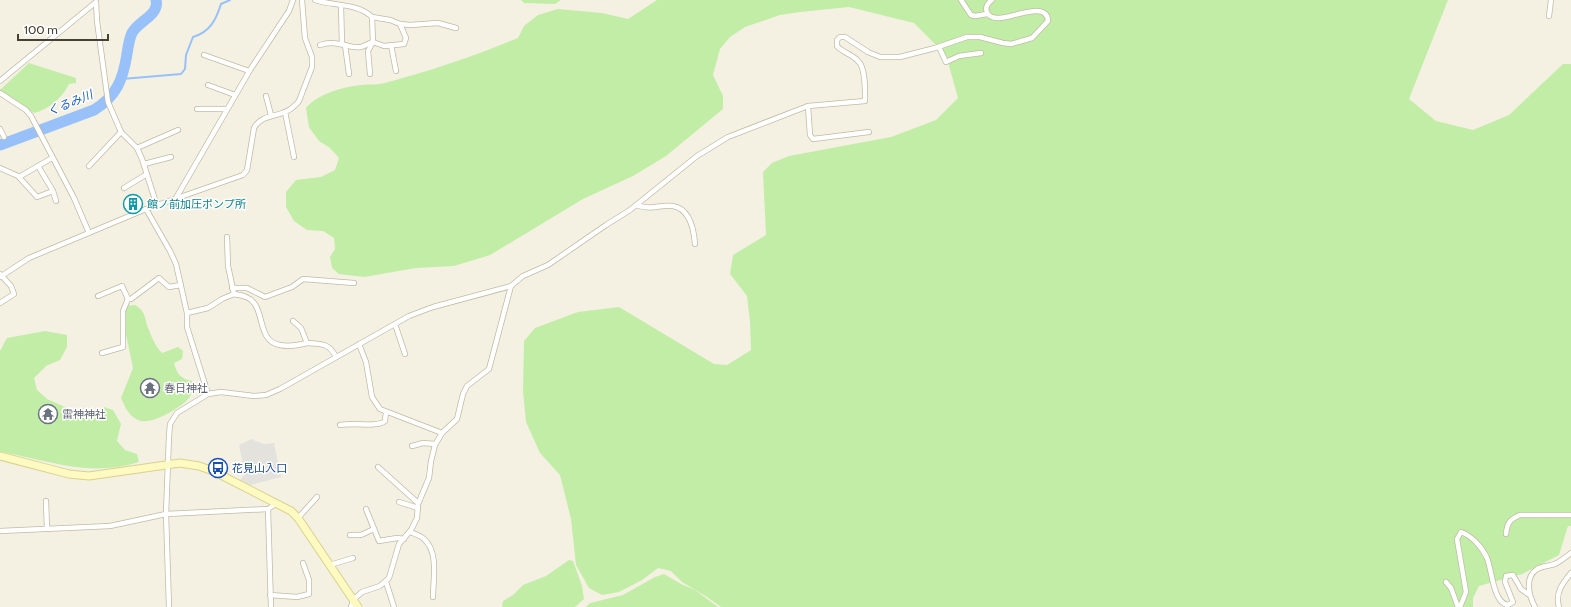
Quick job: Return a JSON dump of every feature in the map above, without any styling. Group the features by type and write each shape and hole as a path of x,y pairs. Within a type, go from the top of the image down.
{"street":[{"path":"176,198 249,71 290,11 293,0"},
{"path":"0,303 14,294 11,286 0,276 29,258 146,209 243,175 247,170 250,158 254,128 260,120 292,109 298,101 312,67 312,57 305,38 302,0"},
{"path":"315,0 366,11 372,17 390,20 400,24 410,25 438,23 456,28"},
{"path":"961,0 971,15 975,16 987,14"},
{"path":"169,607 166,514 169,436 172,420 177,413 208,394 221,392 254,396 266,395 280,389 395,324 421,311 511,286 523,276 548,265 636,205 692,160 728,137 808,106 865,101 861,65 859,61 837,46 836,40 840,37 845,37 851,40 868,52 890,58 900,57 939,47 966,37 974,36 1011,44 1032,38 1048,21 1048,17 1044,10 1038,8 998,19 991,17 987,14 985,9 986,5 992,0"},
{"path":"1549,16 1552,0"},
{"path":"0,81 96,1"},
{"path":"96,1 97,21 108,102 121,132 137,148 144,164 156,206"},
{"path":"341,6 344,44 349,74"},
{"path":"370,74 368,51 373,42 372,17"},
{"path":"320,45 332,42 361,47 373,42 384,46 404,44 406,38 400,24"},
{"path":"391,45 396,71"},
{"path":"939,47 946,62 959,56 981,53"},
{"path":"204,55 249,71"},
{"path":"208,85 235,95"},
{"path":"0,93 26,110 74,198 89,234"},
{"path":"266,96 271,115"},
{"path":"808,106 810,136 813,139 869,132"},
{"path":"197,109 227,109"},
{"path":"285,112 294,156"},
{"path":"0,129 4,137"},
{"path":"137,148 178,130"},
{"path":"89,166 121,132"},
{"path":"144,164 171,157"},
{"path":"19,177 52,158"},
{"path":"38,166 53,191 56,201"},
{"path":"0,168 19,177 37,197 53,191"},
{"path":"124,188 147,174"},
{"path":"636,205 646,208 668,206 680,208 689,219 695,244"},
{"path":"146,209 176,264 187,312 187,327 208,394"},
{"path":"227,237 228,266 234,294"},
{"path":"128,299 131,299 159,278 169,286 181,286"},
{"path":"232,288 247,288 265,296 292,287 304,280 354,283"},
{"path":"98,296 122,286 128,299 123,311 123,347 102,353"},
{"path":"352,603 362,592 380,586 389,578 399,544 410,532 417,518 418,505 429,478 435,444 442,433 457,419 463,394 467,386 489,369 511,286"},
{"path":"187,312 208,308 222,299 234,294 247,297 256,306 260,314 264,332 273,342 279,345 293,346 321,344 332,350 336,357"},
{"path":"293,321 301,328 308,344"},
{"path":"395,324 405,354"},
{"path":"359,344 366,362 372,397 380,409 442,433"},
{"path":"340,425 349,423 380,424 385,421 386,412"},
{"path":"412,446 423,443 435,444"},
{"path":"0,456 69,474 89,476 168,464 180,463 199,466 291,511 298,518 330,565 352,603 358,607"},
{"path":"378,467 418,505"},
{"path":"298,518 317,497"},
{"path":"46,501 47,529"},
{"path":"399,502 418,505"},
{"path":"0,531 110,526 166,514 268,509 277,503"},
{"path":"268,509 271,607"},
{"path":"366,509 379,541 397,538 404,539"},
{"path":"1506,534 1507,525 1513,518 1520,515 1571,515"},
{"path":"350,535 361,535 374,529"},
{"path":"410,532 421,536 429,544 434,566 433,598"},
{"path":"1459,607 1466,592 1464,571 1457,540 1461,532 1469,535 1488,559 1496,591 1500,600 1508,606 1513,602 1505,582 1506,576 1510,574 1524,593 1528,594 1535,607"},
{"path":"1528,594 1530,578 1535,570 1555,564 1571,553"},
{"path":"330,565 353,558"},
{"path":"270,595 297,597 309,594 309,580 303,563"},
{"path":"1560,607 1558,595 1560,588 1571,573"},
{"path":"386,582 394,607"},
{"path":"1446,582 1451,588 1459,607"}],"green space":[{"path":"521,0 561,0 555,4 524,3"},
{"path":"657,0 1448,0 1409,99 1436,121 1473,130 1509,115 1563,64 1571,64 1571,526 1568,526 1559,555 1522,574 1479,586 1473,598 1473,607 721,607 682,582 671,571 658,568 642,580 619,592 602,595 589,588 576,565 571,519 560,475 540,453 526,422 523,391 524,341 535,328 578,312 619,307 714,364 727,365 751,350 747,296 730,274 733,255 766,235 763,172 772,163 789,156 891,137 936,120 958,98 946,55 914,23 849,7 780,15 745,27 730,37 720,49 713,75 723,96 723,109 666,156 633,176 583,199 490,255 454,266 416,268 364,277 339,274 332,268 330,257 335,249 334,238 323,231 307,230 294,221 286,207 286,192 296,180 321,177 335,170 339,158 330,148 319,141 309,127 306,108 324,95 346,87 385,83 469,57 518,38 524,26 538,15 558,9 602,13 628,19"},
{"path":"29,63 76,78 76,83 69,84 63,94 50,106 34,113 0,90"},
{"path":"135,305 142,310 153,339 162,353 178,347 183,351 182,359 174,363 175,367 180,375 185,379 192,381 195,385 190,396 184,403 164,416 150,421 138,420 132,416 121,398 133,368 123,320 126,306"},
{"path":"45,331 67,335 67,347 60,360 46,366 34,378 37,390 47,399 72,410 84,418 93,420 104,407 113,410 121,424 117,441 125,450 137,454 139,462 121,466 86,468 52,463 0,452 0,351 7,338"},
{"path":"569,560 573,561 582,586 584,599 575,607 502,607 503,601 513,595 523,585 546,576"},
{"path":"664,574 695,590 718,607 586,607 590,603 623,595 655,577"}],"shaded area":[{"path":"251,439 264,444 274,443 281,477 250,485 240,480 245,474 239,445"}],"waterway":[{"name":"くるみ川","path":"0,145 94,110 102,105 113,93 121,79 129,40 132,33 155,10 156,0"},
{"path":"122,79 181,74 185,69 186,55 193,37 208,29 212,25 221,4 230,0"}],"place":[{"name":"館ノ前加圧ポンプ所","path":"133,204"},
{"name":"春日神社","path":"150,388"},
{"name":"雷神神社","path":"48,414"},
{"name":"花見山入口","path":"218,468"}]}
